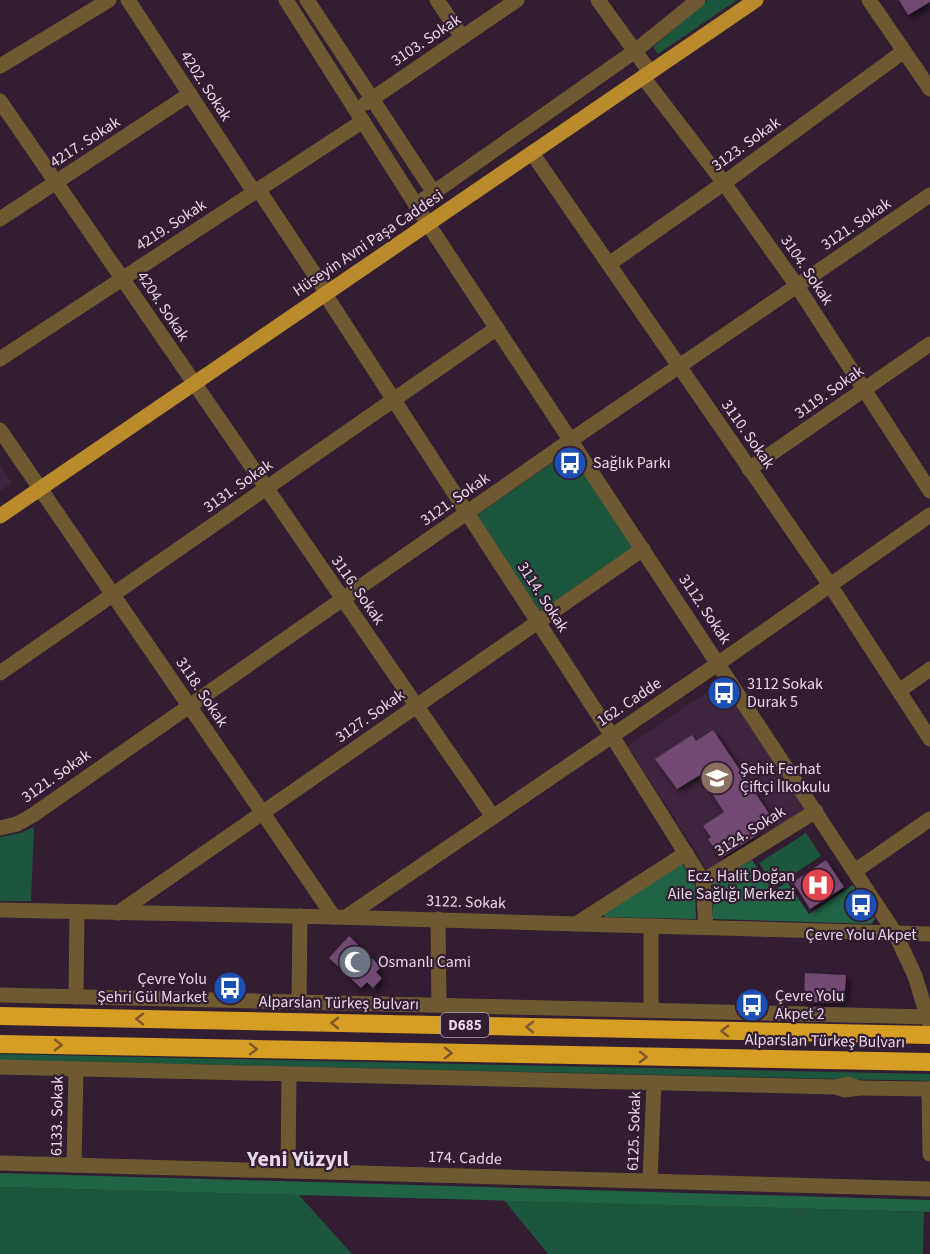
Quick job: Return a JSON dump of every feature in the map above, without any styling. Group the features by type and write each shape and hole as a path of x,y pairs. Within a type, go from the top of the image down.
{"highway":[{"name":"Alparslan Türkeş Bulvarı","path":"0,1016 929,1024"},
{"name":"Alparslan Türkeş Bulvarı","path":"0,1044 930,1062"}],"main road":[{"name":"Hüseyin Avni Paşa Caddesi","path":"0,516 756,0"}],"street":[{"path":"0,66 109,0"},
{"name":"4202. Sokak","path":"128,0 326,293"},
{"name":"3112. Sokak","path":"286,0 428,224 895,933 915,976 929,1024"},
{"path":"307,0 434,193"},
{"path":"437,0 462,37"},
{"name":"3103. Sokak","path":"359,115 372,99 517,0"},
{"name":"3104. Sokak","path":"598,0 635,51 646,75 797,286 930,491"},
{"path":"416,205 635,51 670,25 698,0"},
{"path":"869,0 930,89"},
{"name":"3123. Sokak","path":"609,264 904,51"},
{"name":"4217. Sokak","path":"0,219 190,94"},
{"name":"4204. Sokak","path":"0,101 194,383"},
{"name":"4219. Sokak","path":"0,360 256,191 359,115"},
{"name":"3110. Sokak","path":"532,153 830,585 930,739"},
{"name":"3121. Sokak","path":"0,828 25,820 571,440 930,195"},
{"name":"3114. Sokak","path":"326,293 703,881 706,927"},
{"name":"3131. Sokak","path":"0,673 497,328"},
{"name":"3119. Sokak","path":"749,469 930,344"},
{"name":"3116. Sokak","path":"194,383 493,817"},
{"name":"3118. Sokak","path":"0,430 263,812 340,917"},
{"name":"162. Cadde","path":"340,917 612,736 930,515"},
{"name":"3127. Sokak","path":"118,913 643,549"},
{"path":"899,691 930,669"},
{"name":"3124. Sokak","path":"703,881 816,811"},
{"path":"855,871 930,819"},
{"path":"576,924 686,853"},
{"name":"3122. Sokak","path":"0,910 930,934"},
{"path":"76,912 76,997"},
{"path":"299,1002 300,916"},
{"path":"438,920 439,1005"},
{"path":"651,926 651,1010"},
{"path":"0,995 651,1010 929,1024"},
{"path":"0,1067 835,1087 849,1090 859,1088 929,1089 930,1154"},
{"name":"6133. Sokak","path":"74,1165 76,1069"},
{"path":"288,1171 289,1074"},
{"name":"6125. Sokak","path":"650,1181 654,1083"},
{"name":"174. Cadde","path":"0,1163 930,1189"}],"shaded area":[{"path":"0,466 12,483 0,491"},
{"name":"Şehit Ferhat Çiftçi İlkokulu","path":"723,681 806,811 708,871 628,746"}],"green space":[{"path":"708,0 737,0 658,54 653,47"},
{"path":"569,451 633,548 540,611 477,515"},
{"path":"34,827 31,901 0,901 0,837 21,833"},
{"path":"806,833 821,856 774,887 759,863"},
{"path":"752,860 773,891 787,882 809,914 853,885 875,919 871,924 713,919 712,884"},
{"path":"682,863 695,886 696,919 605,917 603,913"},
{"path":"0,1054 930,1074 930,1081 0,1060"},
{"path":"0,1173 930,1200 930,1212 0,1187"},
{"path":"0,1187 299,1195 352,1254 0,1254"},
{"path":"504,1200 924,1212 923,1254 548,1254"}],"building":[{"path":"899,0 930,0 930,2 908,15"},
{"path":"713,730 772,818 755,829 759,834 721,858 708,839 711,837 703,826 724,812 700,775 677,789 655,759 692,735 696,741"},
{"name":"Ecz. Halit Doğan Aile Sağlığı Merkezi","path":"826,860 844,887 810,909 793,882"},
{"name":"Osmanlı Cami","path":"349,936 381,967 376,972 382,978 373,988 367,982 361,988 329,958"},
{"path":"805,973 846,975 844,1003 804,1002"}],"place":[{"name":"Sağlık Parkı","path":"570,463"},
{"name":"3112 Sokak Durak 5","path":"724,693"},
{"name":"Şehit Ferhat Çiftçi İlkokulu","path":"717,778"},
{"name":"Ecz. Halit Doğan Aile Sağlığı Merkezi","path":"818,885"},
{"name":"Çevre Yolu Akpet","path":"861,905"},
{"name":"Osmanlı Cami","path":"355,962"},
{"name":"Çevre Yolu Şehri Gül Market","path":"230,988"},
{"name":"Çevre Yolu Akpet 2","path":"752,1005"}],"district":[{"name":"Yeni Yüzyıl","path":"298,1159"}]}
